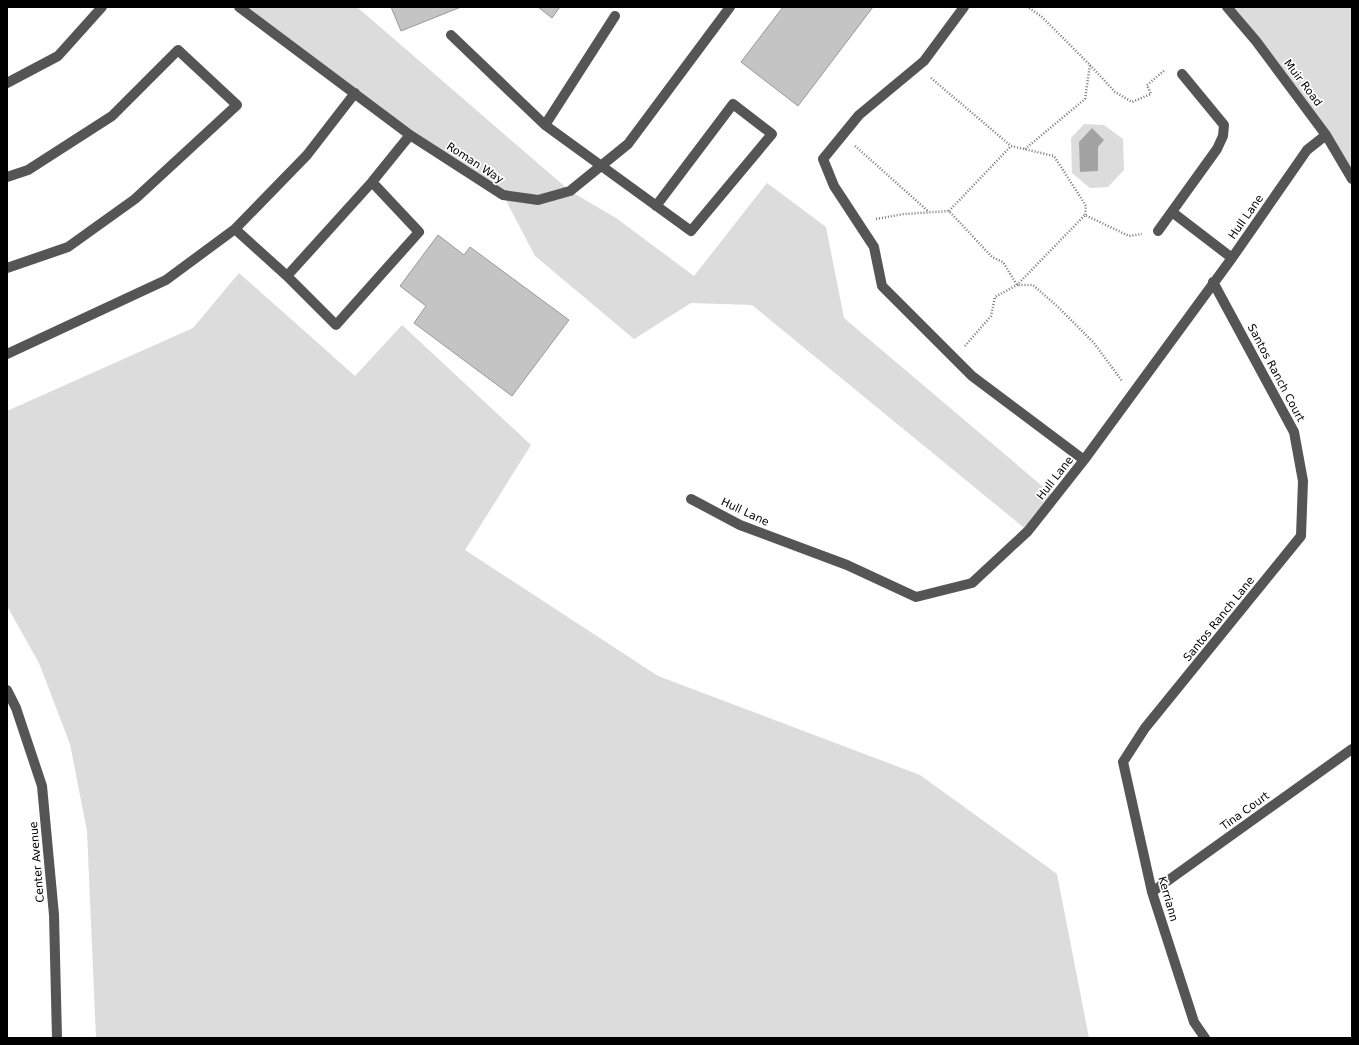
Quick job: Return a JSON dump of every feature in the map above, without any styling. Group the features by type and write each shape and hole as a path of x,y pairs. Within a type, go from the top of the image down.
{"street":[{"path":"7,83 58,56 102,7"},
{"name":"Roman Way","path":"239,7 410,135 503,195 538,200 570,191 628,144 730,7"},
{"path":"964,7 924,61 859,115 823,159 834,186 874,247 882,286 972,376 1084,460"},
{"name":"Muir Road","path":"1227,7 1256,41 1326,135 1352,179"},
{"path":"545,125 615,16"},
{"path":"450,35 545,125 656,206 691,231 772,134 734,104 656,206"},
{"path":"7,177 28,170 112,116 178,50 237,105 135,199 68,247 7,268"},
{"path":"1158,231 1217,149 1223,136 1224,125 1182,74"},
{"path":"7,354 166,280 235,229 306,155 354,94"},
{"path":"286,276 372,182 410,135"},
{"name":"Hull Lane","path":"691,499 740,525 847,565 916,596 972,583 1028,531 1084,460 1132,395 1232,258 1307,150 1326,135"},
{"path":"235,229 336,325 419,232 372,182"},
{"path":"1172,212 1232,258"},
{"name":"Santos Ranch Court","path":"1213,282 1294,432 1303,481"},
{"name":"Santos Ranch Lane","path":"1123,762 1145,728 1301,536 1303,481"},
{"name":"Center Avenue","path":"7,690 16,708 42,786 54,915 57,1038"},
{"name":"Tina Court","path":"1152,892 1352,748"},
{"name":"Kerriann","path":"1123,762 1152,892 1194,1022 1205,1038"}],"path":[{"path":"1028,7 1042,17 1116,92 1132,102 1151,94 1147,85 1174,62 1182,74"},
{"path":"924,61 930,78 1011,146 1054,156 1086,206 1085,215 1017,284 995,297 991,316 954,358"},
{"path":"1025,150 1084,98 1090,65"},
{"path":"843,135 929,212"},
{"path":"858,222 904,214 949,211 1011,146"},
{"path":"949,211 992,257 1003,262 1017,284"},
{"path":"1085,215 1129,236 1158,231"},
{"path":"1017,284 1033,286 1057,306 1094,343 1132,395"}],"shaded area":[{"path":"239,7 357,7 570,191 616,218 694,276 767,183 826,227 844,318 1055,497 1028,531 752,305 691,303 634,339 535,256 503,195"},
{"path":"1227,7 1352,7 1352,179"},
{"path":"1084,124 1104,125 1123,139 1124,170 1108,187 1090,188 1072,173 1071,138"},
{"path":"1092,128 1104,140 1098,147 1098,171 1080,172 1079,142"},
{"path":"239,273 355,376 402,325 531,445 465,550 658,676 920,775 1057,874 1089,1038 96,1038 87,831 70,744 39,663 7,606 7,411 193,328"}],"building":[{"path":"391,7 461,7 401,31"},
{"path":"538,7 560,7 552,18"},
{"path":"783,7 873,7 798,106 741,62"},
{"path":"438,235 464,255 470,247 569,320 512,396 414,323 426,306 400,286"}]}
